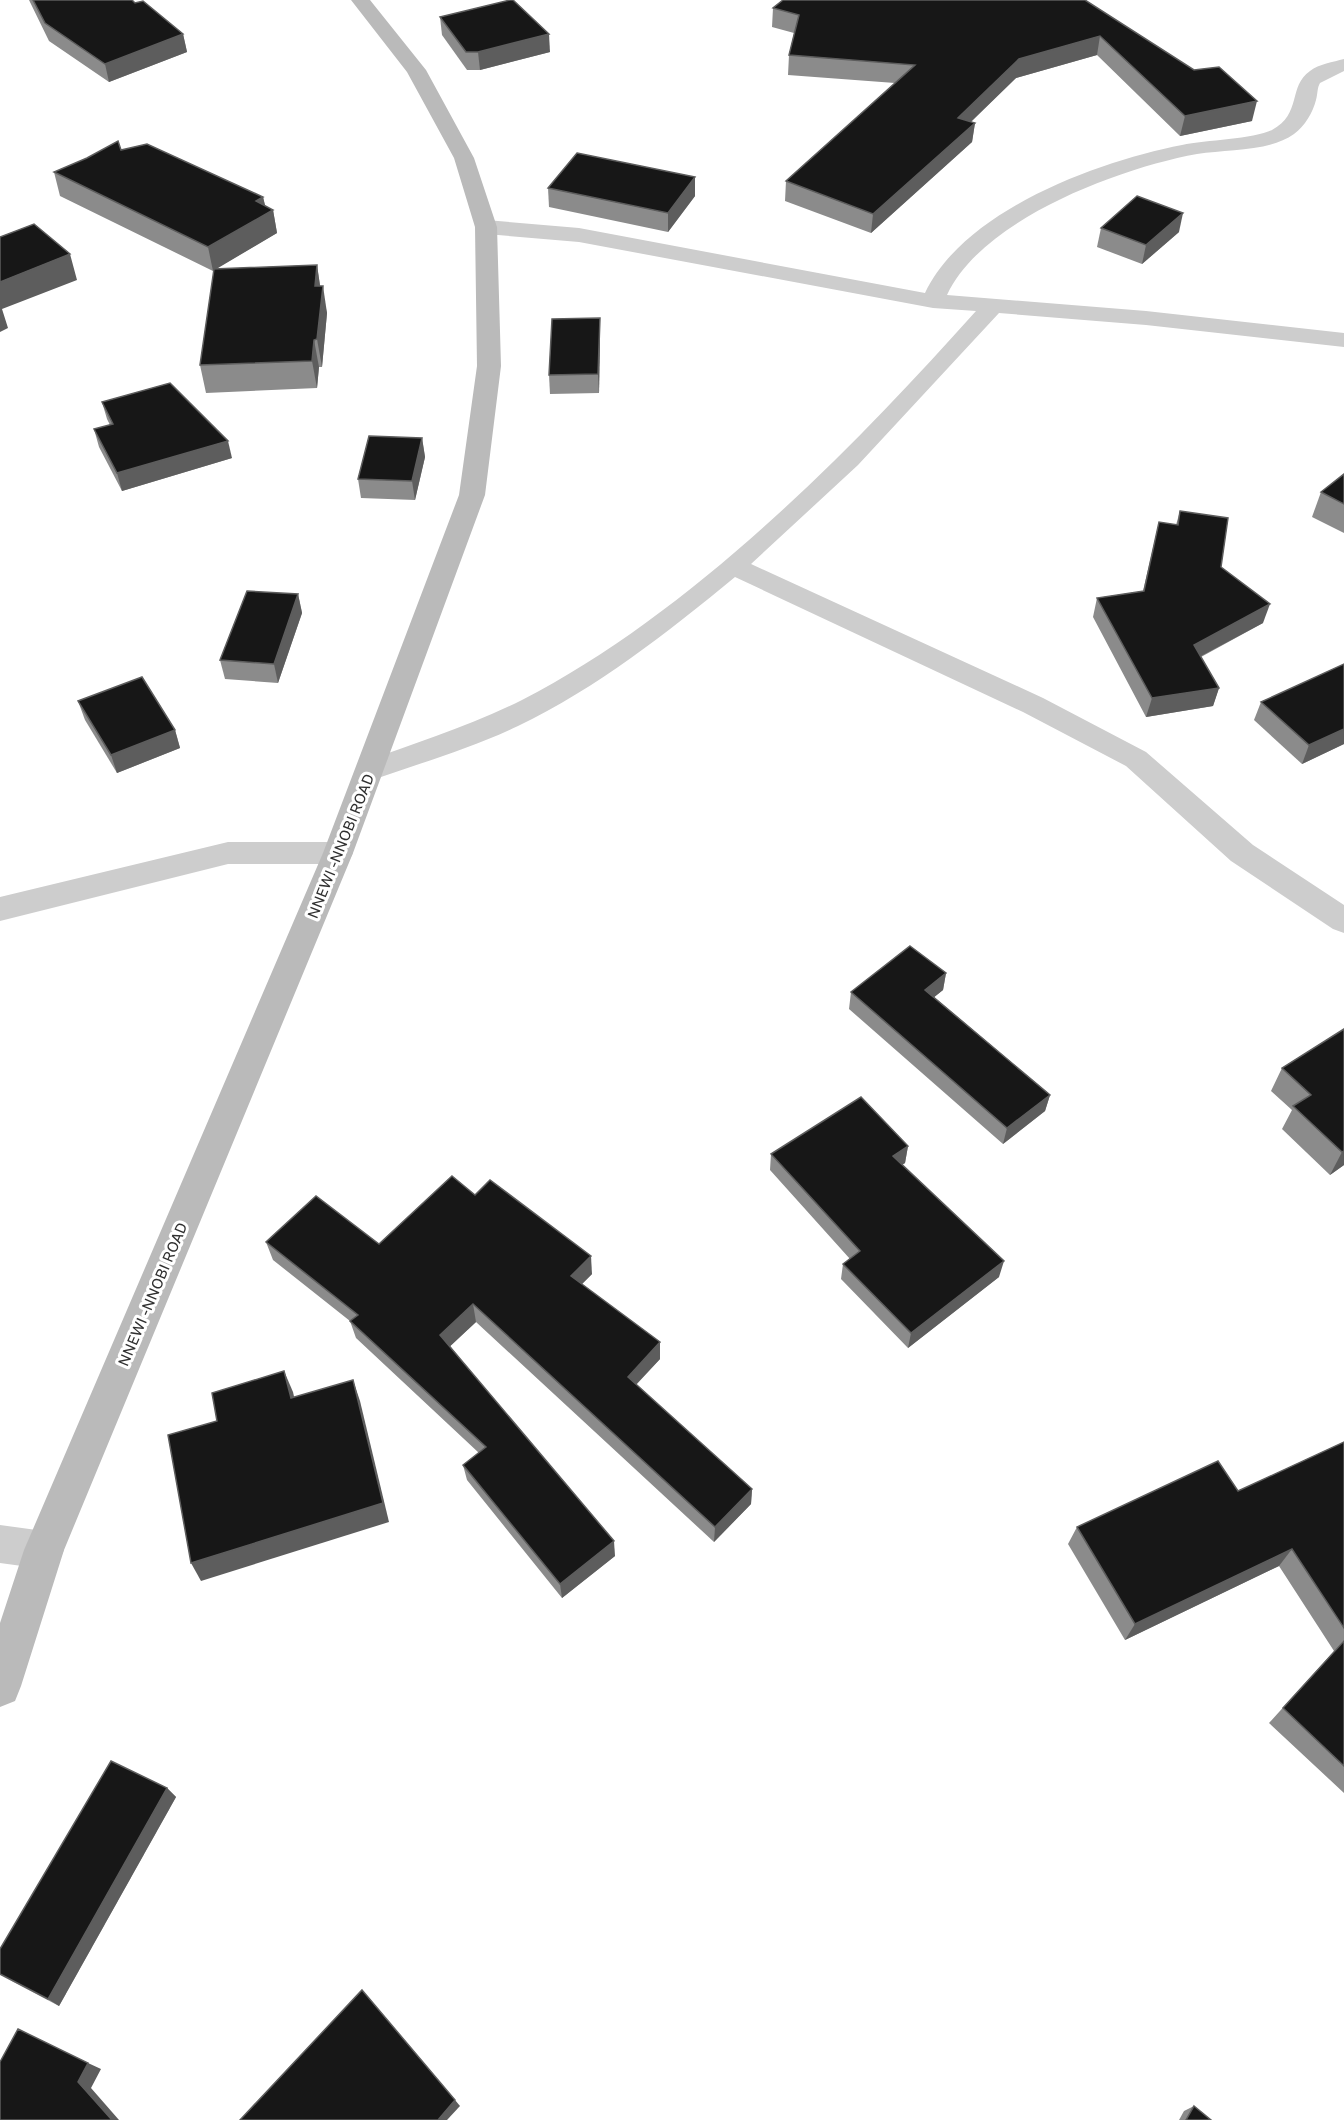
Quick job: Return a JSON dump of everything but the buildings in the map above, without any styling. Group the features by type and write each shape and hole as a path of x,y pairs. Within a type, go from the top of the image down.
{"main road":[{"name":"NNEWI -NNOBI ROAD","path":"0,1686 44,1550 338,853 371,770 472,495 489,366 486,227 464,158 416,70 360,0"}],"street":[{"path":"933,301 950,270 985,237 1035,203 1084,179 1150,156 1267,139 1282,134 1294,125 1306,100 1309,82 1321,72 1344,65"},
{"path":"486,227 579,236 933,301 1146,318 1344,340"},
{"path":"371,770 507,719 588,673 635,642 733,566 822,487 888,421 992,307"},
{"path":"733,566 1033,705 1136,759 1242,854 1344,921"},
{"path":"0,909 228,852 338,853"},
{"path":"0,1544 44,1550"}]}
